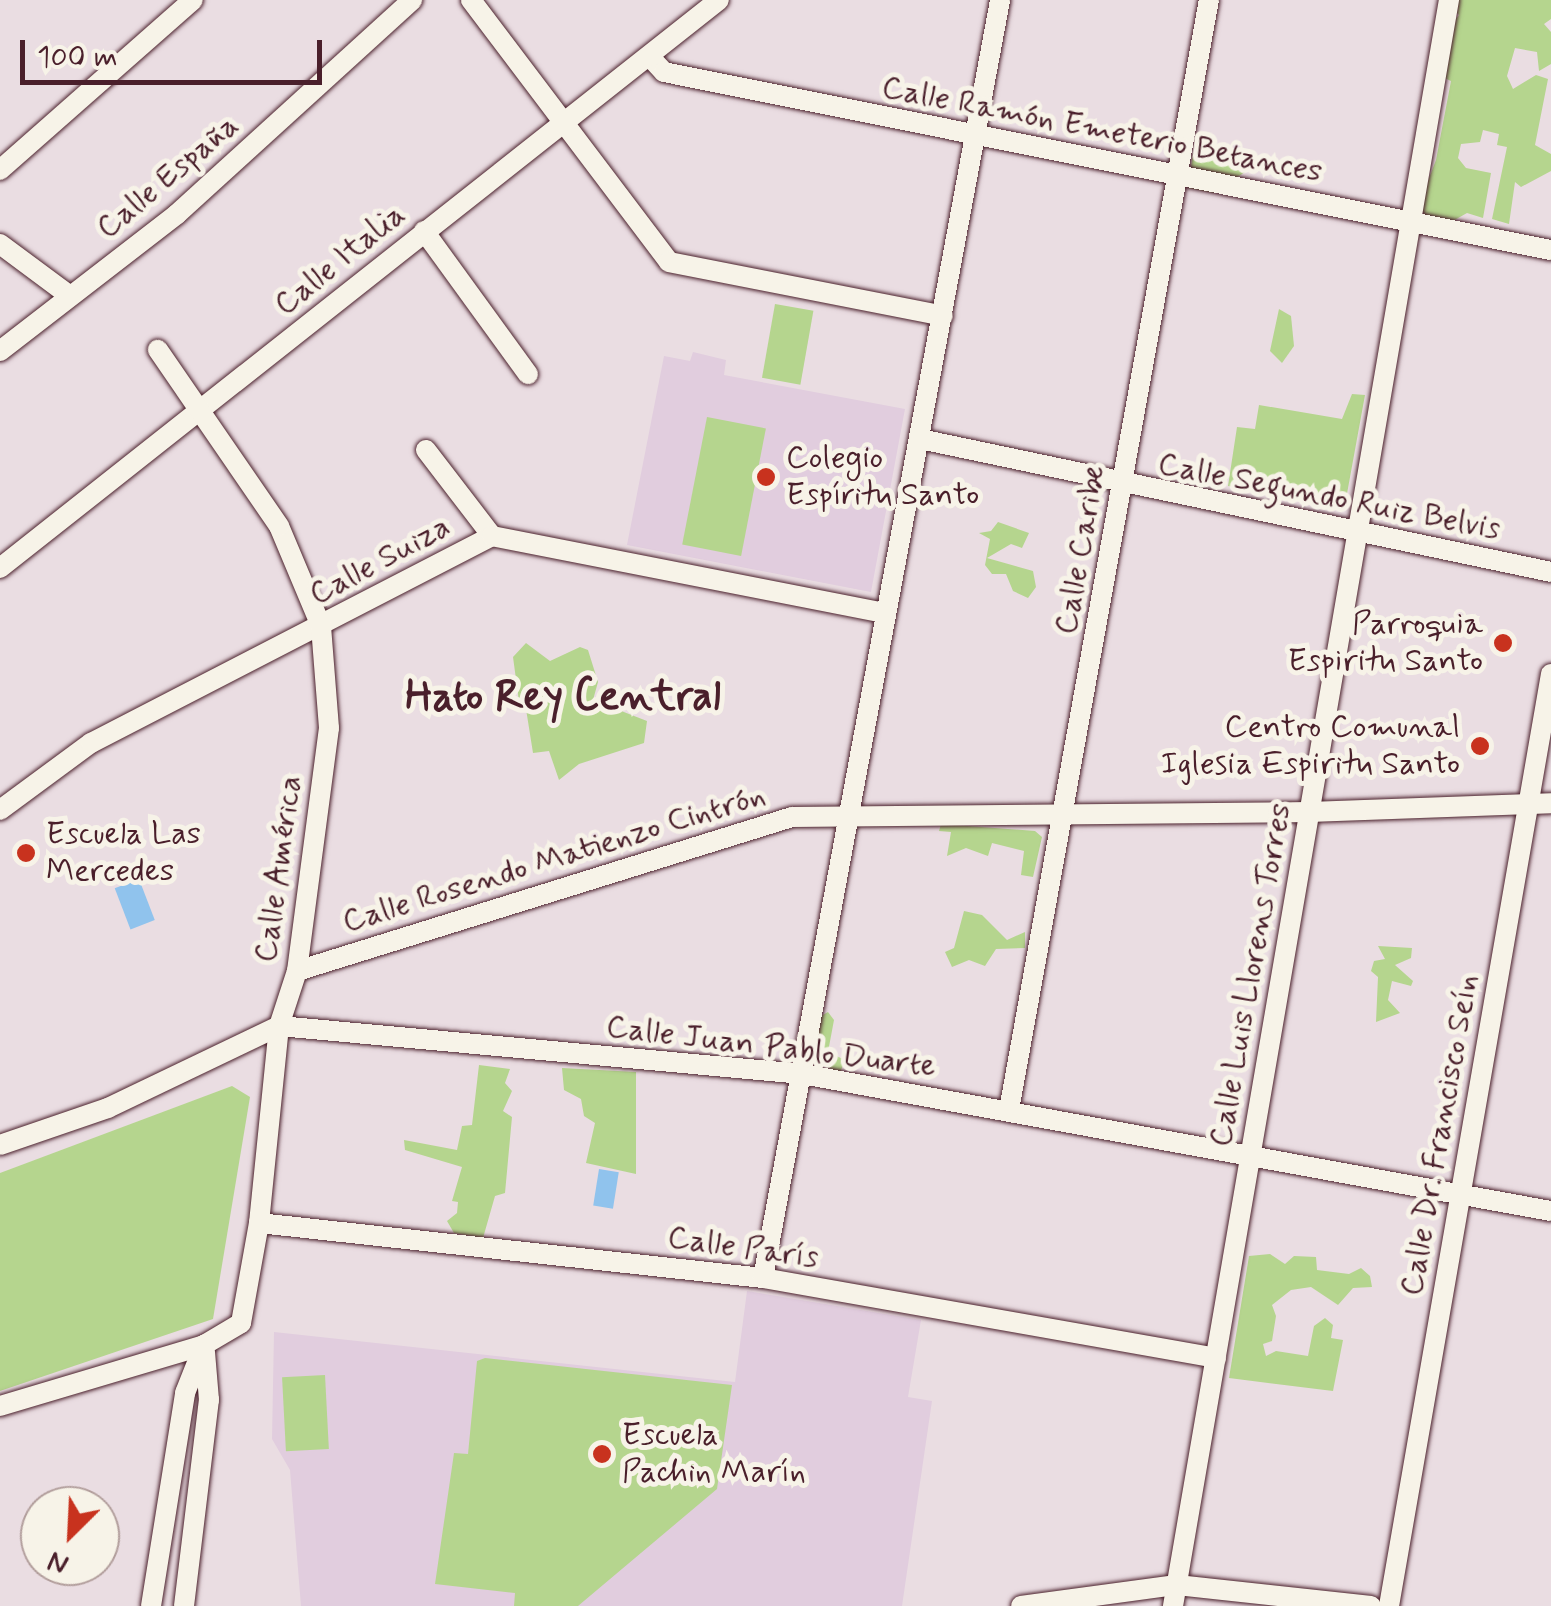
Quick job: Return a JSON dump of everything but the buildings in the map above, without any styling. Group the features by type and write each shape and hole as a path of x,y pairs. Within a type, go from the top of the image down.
{"street":[{"path":"0,170 193,0"},
{"name":"Calle España","path":"0,351 177,214 412,0"},
{"path":"471,0 566,118 676,266 943,316"},
{"name":"Calle Italia","path":"0,568 719,0"},
{"path":"764,1278 1000,0"},
{"name":"Calle Caribe","path":"1009,1110 1124,486 1172,177 1208,0"},
{"name":"Calle Luis Llorens Torres","path":"1175,1596 1449,0"},
{"name":"Calle Ramón Emeterio Betances","path":"649,56 664,72 1551,250"},
{"path":"424,231 528,374"},
{"path":"0,244 70,296"},
{"name":"Calle América","path":"158,350 203,407 279,526 321,626 329,728 297,971 280,1026 259,1224 241,1322 204,1344"},
{"name":"Calle Segundo Ruiz Belvis","path":"920,439 1124,486 1551,572"},
{"path":"426,450 492,536"},
{"name":"Calle Suiza","path":"0,810 91,743 492,536 886,613"},
{"name":"Calle Dr. Francisco Seín","path":"1389,1606 1551,674"},
{"name":"Calle Rosendo Matienzo Cintrón","path":"297,971 758,824 848,812 1309,812 1551,803"},
{"path":"0,1145 108,1108 280,1026"},
{"name":"Calle Juan Pablo Duarte","path":"280,1026 802,1074 1551,1211"},
{"name":"Calle París","path":"259,1224 764,1278 1216,1358"},
{"path":"0,1406 204,1344"},
{"path":"150,1606 185,1393 204,1344"},
{"path":"184,1606 209,1400 204,1344"},
{"path":"1022,1606 1175,1596 1371,1606"}],"shaded area":[{"name":"Colegio Espíritu Santo","path":"693,352 726,360 724,375 905,409 871,592 627,545 664,356 690,361"},
{"name":"Escuela Pachin Marín","path":"747,1291 921,1320 908,1397 932,1401 902,1606 301,1606 290,1470 272,1439 274,1332 735,1382"}],"green space":[{"path":"1443,0 1551,0 1551,19 1544,24 1551,32 1551,64 1539,71 1537,52 1515,48 1507,76 1513,89 1536,75 1548,79 1535,145 1551,154 1551,171 1521,187 1515,182 1509,224 1492,219 1507,147 1497,145 1499,134 1483,130 1480,142 1461,144 1458,158 1466,168 1491,173 1483,218 1467,213 1451,222 1428,218 1418,207 1436,160 1451,81 1442,77 1448,29 1459,15"},
{"path":"1235,150 1250,155 1248,170 1214,193 1188,188 1193,153 1233,159"},
{"path":"775,304 813,311 800,385 762,378"},
{"path":"1279,309 1291,316 1294,346 1282,363 1270,351"},
{"path":"1352,394 1365,395 1344,510 1228,486 1237,427 1255,429 1259,405 1342,419"},
{"path":"707,417 766,428 741,556 682,545"},
{"path":"998,522 1029,533 1022,548 1011,544 987,558 1033,571 1036,587 1028,598 1013,591 1006,574 992,574 985,565 990,539 979,533 991,531"},
{"path":"526,643 550,661 580,647 588,650 598,682 593,700 647,721 644,743 579,764 559,780 549,751 533,753 526,709 520,709 513,657"},
{"path":"941,824 1035,831 1042,837 1033,877 1021,875 1024,851 992,843 988,856 966,848 947,856 951,832 939,831"},
{"path":"964,911 982,915 1007,940 1025,932 1025,948 996,949 985,966 969,960 952,967 945,952 954,948"},
{"path":"1378,946 1412,948 1411,958 1395,965 1413,981 1411,986 1392,981 1388,1000 1400,1013 1376,1022 1378,977 1371,971 1374,961 1385,959"},
{"path":"828,1012 834,1020 828,1052 845,1060 840,1073 815,1061 821,1016"},
{"path":"479,1065 510,1069 505,1083 512,1091 503,1111 512,1117 505,1193 495,1196 483,1238 454,1233 447,1221 457,1213 458,1202 452,1201 462,1167 405,1150 404,1140 457,1150 462,1126 472,1125"},
{"path":"562,1068 636,1072 636,1174 586,1163 595,1123 584,1116 581,1099 564,1090"},
{"path":"232,1086 250,1097 213,1319 0,1391 0,1173"},
{"path":"1270,1254 1285,1264 1294,1256 1316,1257 1317,1270 1349,1274 1361,1268 1370,1276 1372,1287 1353,1288 1338,1305 1311,1287 1291,1290 1272,1305 1276,1316 1272,1341 1263,1344 1266,1356 1276,1351 1308,1356 1314,1326 1325,1318 1333,1325 1331,1338 1343,1340 1333,1391 1229,1378 1249,1256"},
{"path":"485,1358 732,1385 717,1489 578,1606 514,1606 515,1593 435,1584 454,1453 468,1454 477,1361"},
{"path":"325,1375 329,1449 286,1451 282,1377"}],"water":[{"path":"139,879 155,920 130,929 115,888"},
{"path":"599,1169 619,1172 613,1209 593,1206"}],"place":[{"name":"Colegio Espíritu Santo","path":"766,477"},
{"name":"Parroquia Espiritu Santo","path":"1503,643"},
{"name":"Centro Comunal Iglesia Espiritu Santo","path":"1480,746"},
{"name":"Escuela Las Mercedes","path":"26,853"},
{"name":"Escuela Pachin Marín","path":"602,1454"}],"district":[{"name":"Hato Rey Central","path":"563,698"}]}
